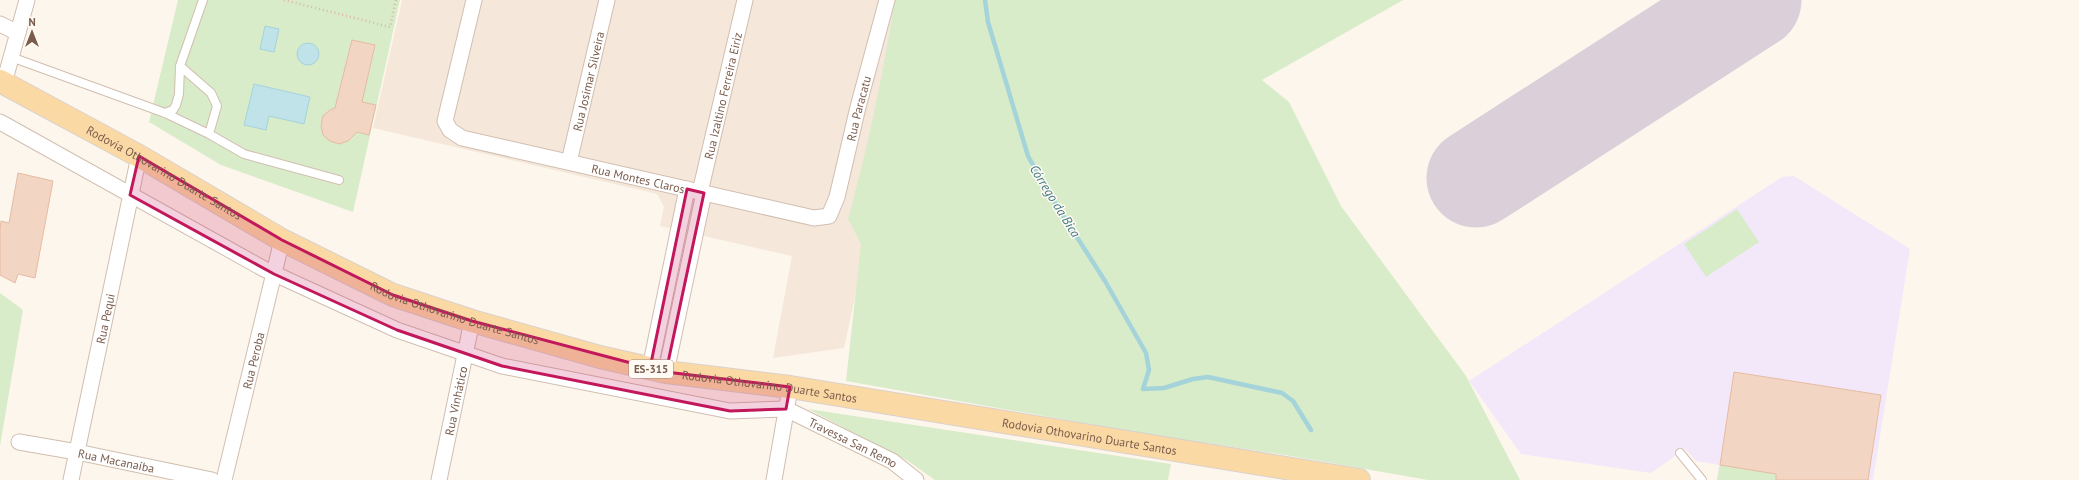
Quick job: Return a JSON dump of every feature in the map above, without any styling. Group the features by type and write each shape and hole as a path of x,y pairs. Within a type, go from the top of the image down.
{"main road":[{"name":"Rodovia Othovarino Duarte Santos","path":"2,82 138,156 282,240 393,295 472,321 600,357 658,370 790,387 1359,480"}],"street":[{"path":"2,82 11,57 26,0"},
{"name":"Rua Montes Claros","path":"474,0 445,121 450,130 462,138 814,218 829,216"},
{"name":"Rua Josimar Silveira","path":"569,162 607,0"},
{"name":"Rua Izaltino Ferreira Eiriz","path":"658,370 697,191 745,0"},
{"name":"Rua Paracatu","path":"829,216 837,197 858,107 887,0"},
{"path":"0,24 18,33"},
{"name":"Rodovia Othovarino Duarte Santos","path":"0,122 274,274 397,330 502,366 730,410 786,409"},
{"name":"Rua Pequi","path":"71,480 138,156"},
{"name":"Rua Peroba","path":"224,480 282,240"},
{"name":"Rua Vinhático","path":"439,480 472,321"},
{"path":"774,480 790,387"},
{"name":"Travessa San Remo","path":"786,409 892,461 916,480"},
{"name":"Rua Macanaíba","path":"19,442 77,452 212,480"}],"lane":[{"path":"165,113 173,110 176,104 179,94 180,66 203,0"},
{"path":"11,57 165,113 209,134 244,154 339,180"},
{"path":"180,66 212,93 217,106 209,134"},
{"path":"1680,453 1702,480"}],"path":[{"path":"284,0 390,27 396,0"}],"highlighted area":[{"path":"139,156 282,240 393,295 472,321 650,368 687,189 704,193 666,372 790,387 786,409 730,411 502,366 397,330 274,274 130,195"}],"shaded area":[{"path":"402,0 909,0 870,229 844,348 773,358 792,256 660,226 664,207 657,194 373,128"},
{"path":"1794,176 1910,249 1873,480 1717,480 1719,465 1696,461 1685,449 1651,473 1521,454 1469,381 1782,177"}],"green space":[{"path":"178,0 400,0 353,212 221,165 149,122"},
{"path":"895,0 1403,0 1262,80 1289,102 1341,206 1466,376 1520,480 1428,480 1285,455 1134,432 846,381 861,244 848,219 874,110"},
{"path":"1737,209 1759,242 1706,277 1684,244"},
{"path":"0,293 23,310 0,446"},
{"path":"808,409 1171,464 1168,480 935,480 908,461"},
{"path":"1720,465 1776,474 1776,480 1717,480"}],"water":[{"path":"265,26 279,29 274,52 260,49"},
{"path":"308,43 316,46 319,54 316,62 308,65 300,62 297,54 300,46"},
{"path":"254,84 310,97 304,124 269,116 266,130 244,125"}],"building":[{"path":"352,40 375,45 362,102 376,105 369,135 357,132 348,141 339,144 330,141 323,135 321,126 323,116 335,108"},
{"path":"18,173 53,181 35,278 18,274 15,283 0,275 0,229 1,221 9,223"},
{"path":"1734,372 1881,395 1868,480 1776,480 1776,474 1720,465"}],"waterway":[{"name":"Córrego da Bica","path":"985,0 988,22 1028,156 1050,195 1105,281 1146,353 1149,370 1143,389 1164,388 1193,379 1208,377 1282,393 1293,401 1311,430"}],"runway":[{"path":"1476,178 1752,0"}]}
